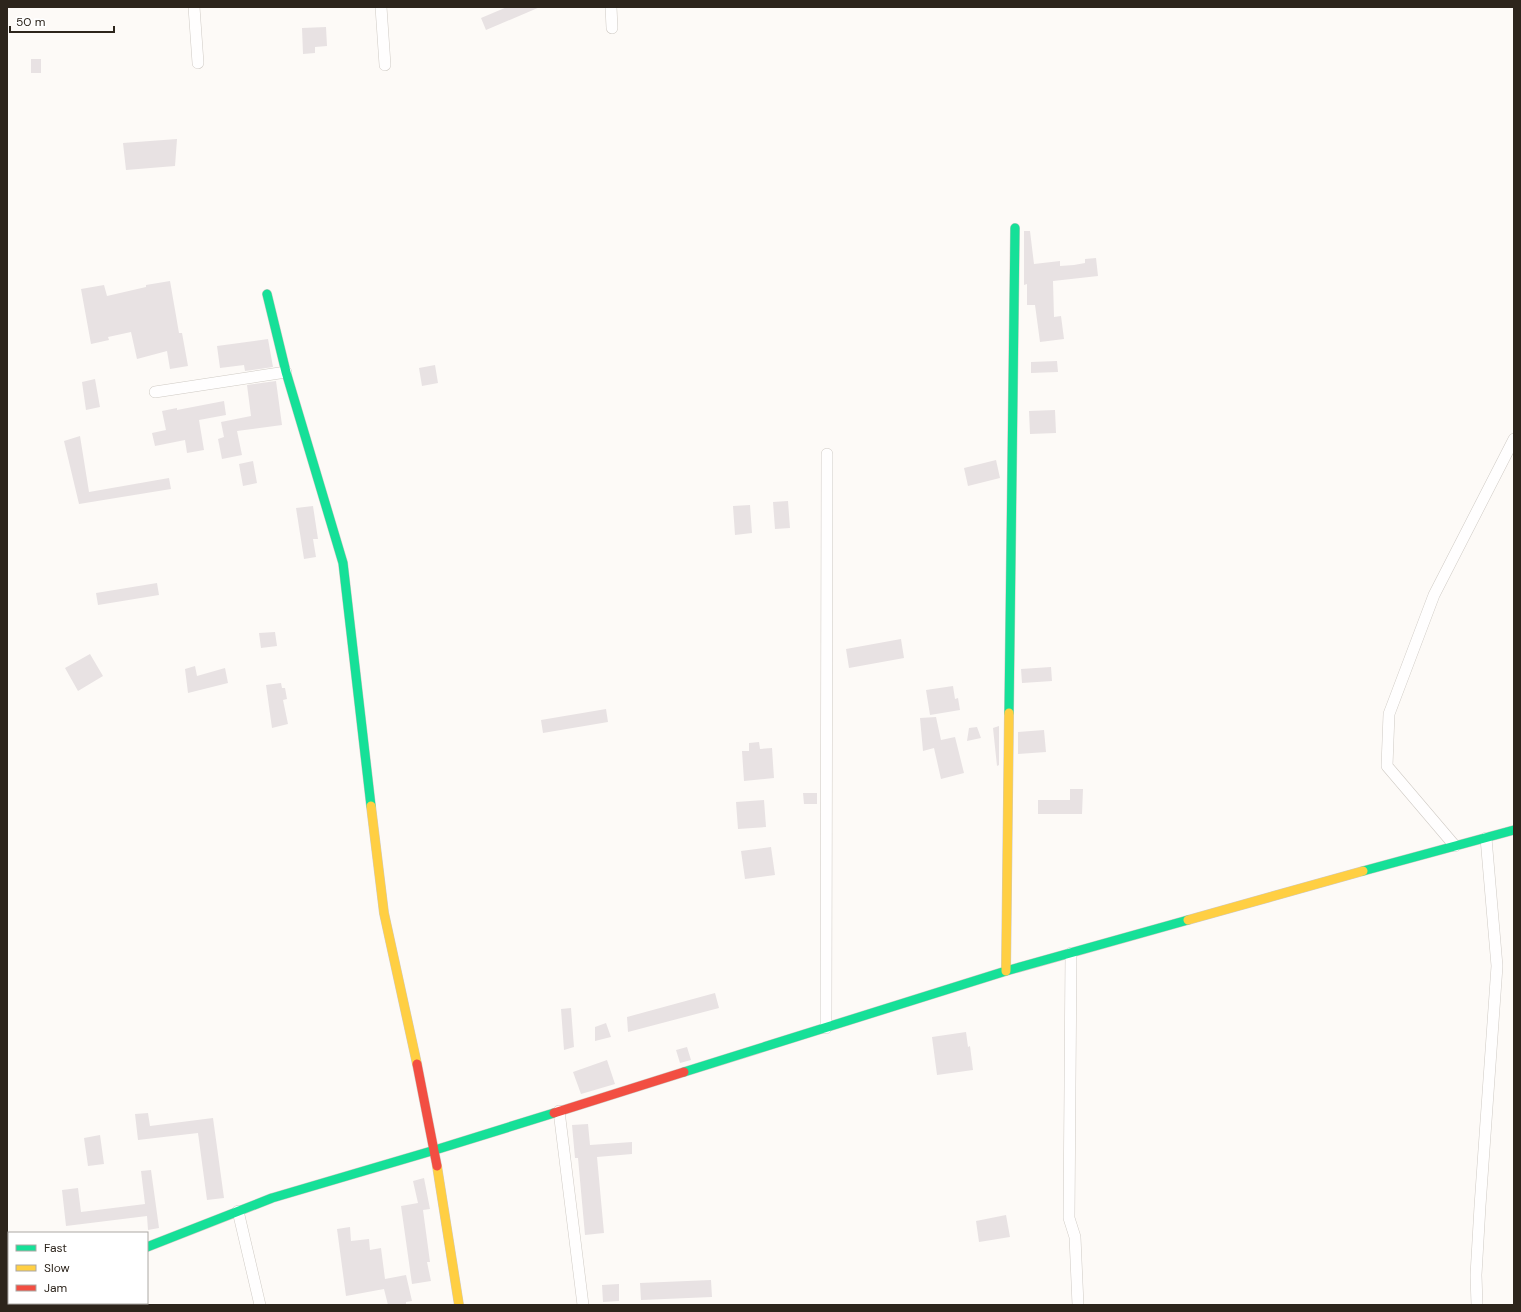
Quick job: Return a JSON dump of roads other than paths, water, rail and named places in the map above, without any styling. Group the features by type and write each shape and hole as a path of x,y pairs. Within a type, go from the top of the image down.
{"street":[{"path":"194,7 198,63"},
{"path":"381,7 385,65"},
{"path":"611,7 612,28"},
{"path":"1006,971 1014,228"},
{"path":"267,294 286,372 343,563 384,913 435,1150 459,1305"},
{"path":"155,392 286,372"},
{"path":"1456,846 1388,766 1389,714 1434,595 1514,439"},
{"path":"826,1028 827,454"},
{"path":"148,1247 272,1198 435,1150 1006,971 1514,830"},
{"path":"1478,1305 1476,1275 1497,966 1486,838"},
{"path":"1071,953 1069,1218 1075,1237 1078,1305"},
{"path":"559,1111 583,1305"},
{"path":"238,1211 260,1305"}]}
